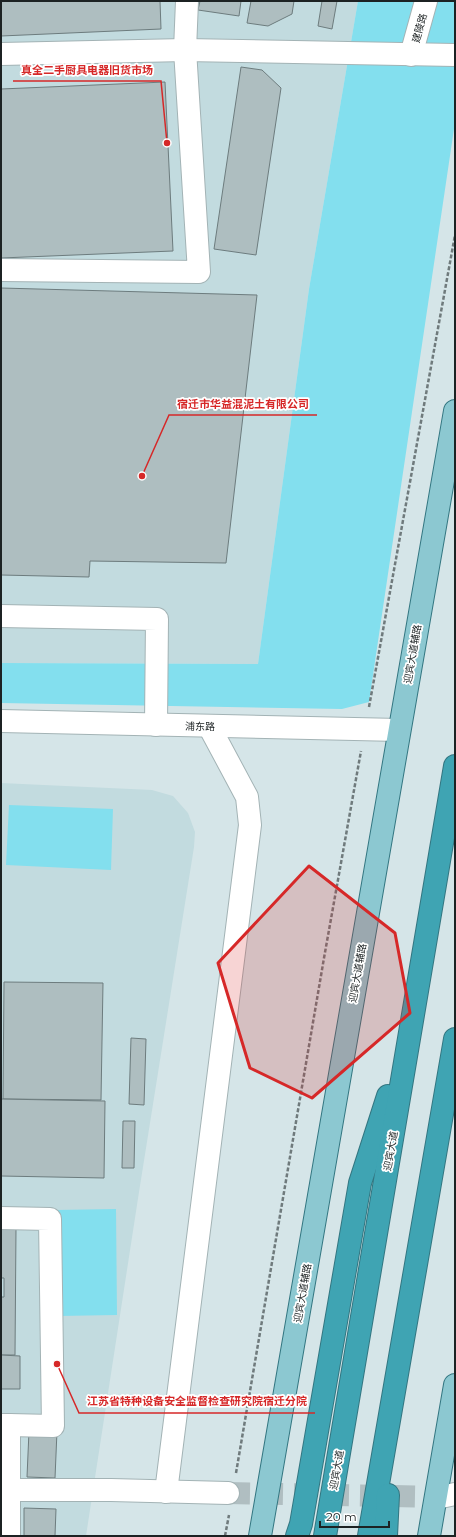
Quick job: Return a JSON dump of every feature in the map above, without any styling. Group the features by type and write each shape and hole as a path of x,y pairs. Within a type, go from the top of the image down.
{"highway":[{"name":"迎宾大道","path":"325,1536 455,766"},
{"path":"297,1536 302,1517 360,1183 412,1020"},
{"path":"369,1536 455,1039"},
{"path":"386,1536 393,1399"}],"main road":[{"name":"迎宾大道辅路","path":"260,1536 455,411"},
{"path":"429,1536 455,1385"}],"street":[{"path":"1,270 198,272 185,50 187,1"},
{"name":"建陵路","path":"411,55 426,1"},
{"path":"1,54 185,50 455,55"},
{"path":"1,616 157,619 156,725"},
{"name":"浦东路","path":"1,721 399,730"},
{"path":"166,1492 250,825 246,798 209,726"},
{"path":"1,1218 50,1219 53,1426 5,1425 5,1490 9,1536"},
{"path":"5,1490 231,1493"}],"path":[{"path":"225,1536 231,1493 324,958 455,235"}],"highlighted area":[{"path":"309,866 395,933 410,1013 312,1098 250,1068 218,963"}],"shaded area":[{"path":"1,1 358,1 309,289 258,664 1,663"},
{"path":"358,1 455,1 455,122 369,702 342,709 1,703 1,663 258,664 309,289"},
{"path":"1,783 152,790 173,796 188,813 195,832 194,847 86,1536 1,1536"},
{"path":"9,805 113,809 111,870 6,865"},
{"path":"116,1209 117,1315 58,1316 56,1210"}],"building":[{"path":"1,1 160,1 161,29 1,36"},
{"path":"200,1 241,1 239,16 198,10"},
{"path":"251,1 294,1 292,14 268,26 247,23"},
{"path":"322,1 337,1 332,29 318,26"},
{"path":"241,67 262,70 281,88 256,255 214,249"},
{"path":"165,82 173,251 1,258 1,89"},
{"path":"1,288 257,295 226,563 90,561 89,577 1,575"},
{"path":"4,982 103,983 101,1100 3,1099"},
{"path":"131,1038 146,1039 144,1105 129,1104"},
{"path":"1,1099 105,1101 104,1178 1,1176"},
{"path":"123,1121 135,1121 134,1168 122,1168"},
{"path":"1,1228 16,1228 15,1355 1,1355 1,1297 4,1297 4,1278 1,1278"},
{"path":"1,1355 20,1356 20,1389 1,1389"},
{"path":"29,1431 57,1431 55,1478 27,1477"},
{"path":"24,1508 56,1509 55,1536 24,1536"}],"tunnel":[{"path":"228,1493 441,1497"}],"place":[{"name":"真全二手厨具电器旧货市场","path":"167,143"},
{"name":"宿迁市华益混泥土有限公司","path":"142,476"},
{"name":"江苏省特种设备安全监督检查研究院宿迁分院","path":"57,1364"}]}
